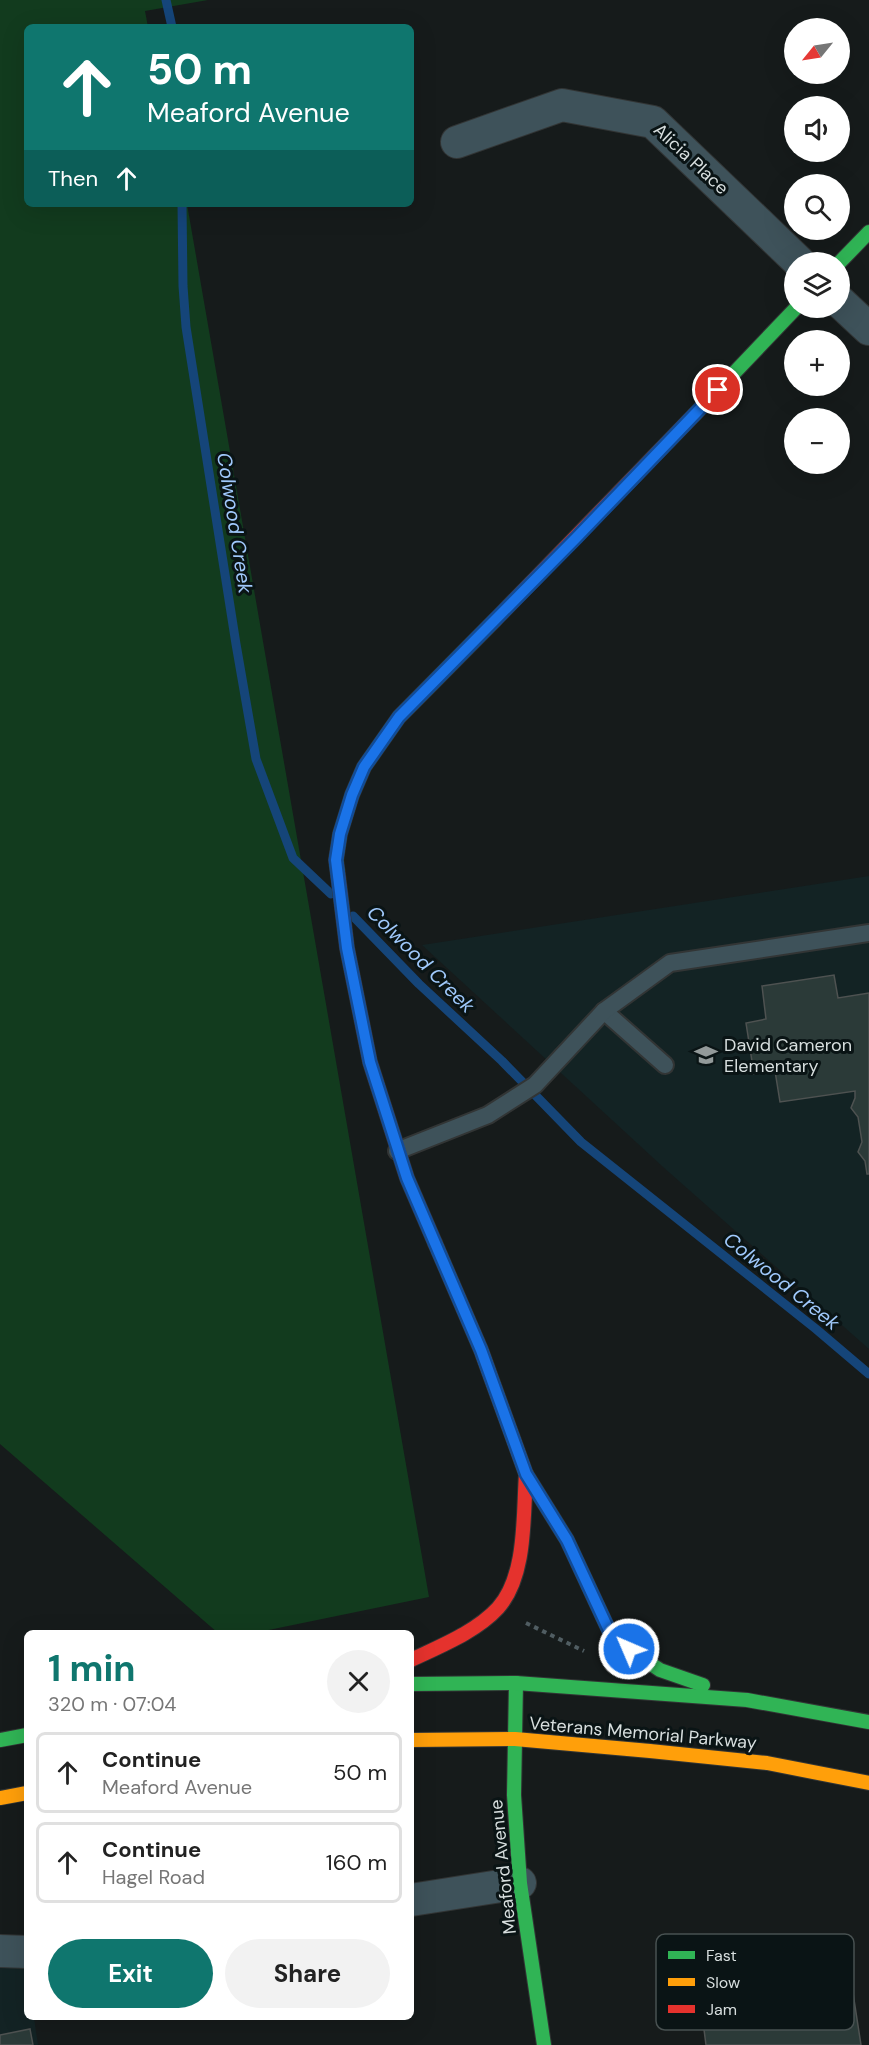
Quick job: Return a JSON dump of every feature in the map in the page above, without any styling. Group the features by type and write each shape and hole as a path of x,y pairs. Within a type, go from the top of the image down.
{"street":[{"name":"Alicia Place","path":"457,142 562,105 653,122 789,252"},
{"path":"850,252 869,232"},
{"path":"850,311 869,329"},
{"path":"747,1700 660,1670 613,1639 567,1540 526,1474 481,1350 397,1151 370,1062 347,948 336,860 340,834 352,795 364,767 399,717 576,538 786,318"},
{"path":"414,1658 484,1619 500,1606 517,1574 526,1474"},
{"path":"414,1684 516,1683 747,1700 869,1722"},
{"name":"Meaford Avenue","path":"516,1683 514,1795 520,1883 544,2045"},
{"path":"0,1740 24,1736"},
{"name":"Veterans Memorial Parkway","path":"414,1740 514,1739 768,1763 869,1783"},
{"path":"0,1798 24,1794"},
{"path":"414,1900 520,1883"},
{"path":"0,1951 24,1952"}],"lane":[{"path":"397,1151 488,1115 535,1085 604,1011 670,963 869,933"},
{"path":"604,1011 665,1065"}],"path":[{"path":"521,1621 589,1654"}],"shaded area":[{"name":"David Cameron Elementary","path":"869,876 869,1349 662,1166 422,945"},
{"path":"0,1964 24,1967 24,2020 34,2020 38,2045 0,2045"}],"green space":[{"path":"0,0 208,0 145,11 147,24 24,24 24,207 188,207 429,1597 269,1630 215,1630 0,1444"}],"building":[{"path":"834,975 838,998 869,993 869,1174 867,1174 865,1161 858,1152 862,1142 858,1117 851,1108 855,1091 780,1102 775,1071 754,1074 746,1023 766,1019 762,986"},
{"path":"854,2000 861,2045 706,2045 704,2030 854,2030"},
{"path":"30,2029 33,2045 0,2045 0,2035"}],"waterway":[{"name":"Colwood Creek","path":"166,0 171,24"},
{"name":"Colwood Creek","path":"182,207 186,327 256,759 293,858 331,894"},
{"name":"Colwood Creek","path":"353,916 419,984 502,1061 581,1142 869,1374"}],"traffic: fast":[{"path":"850,252 869,232"},
{"path":"695,414 786,318"},
{"path":"338,875 336,860 340,834 352,795 364,767 399,717 495,620"},
{"path":"526,1474 567,1540 613,1639 660,1670 703,1685"},
{"path":"516,1683 514,1795 520,1883 544,2045"},
{"path":"414,1684 516,1683 747,1700 869,1722"},
{"path":"0,1740 24,1736"}],"traffic: slow":[{"path":"435,1243 481,1350 526,1474"},
{"path":"414,1740 515,1739 650,1751 767,1763 869,1783"},
{"path":"0,1798 24,1794"}],"traffic: jam":[{"path":"495,620 695,414"},
{"path":"338,875 347,948 370,1062 407,1178 435,1243"},
{"path":"414,1659 457,1638 479,1624 498,1608 507,1595 514,1579 522,1544 526,1474"}],"place":[{"name":"David Cameron Elementary","path":"706,1055"}],"route":[{"path":"629,1649 613,1639 567,1540 526,1474 481,1350 407,1178 370,1062 347,948 336,860 340,834 352,795 364,767 399,717 718,390"}]}
